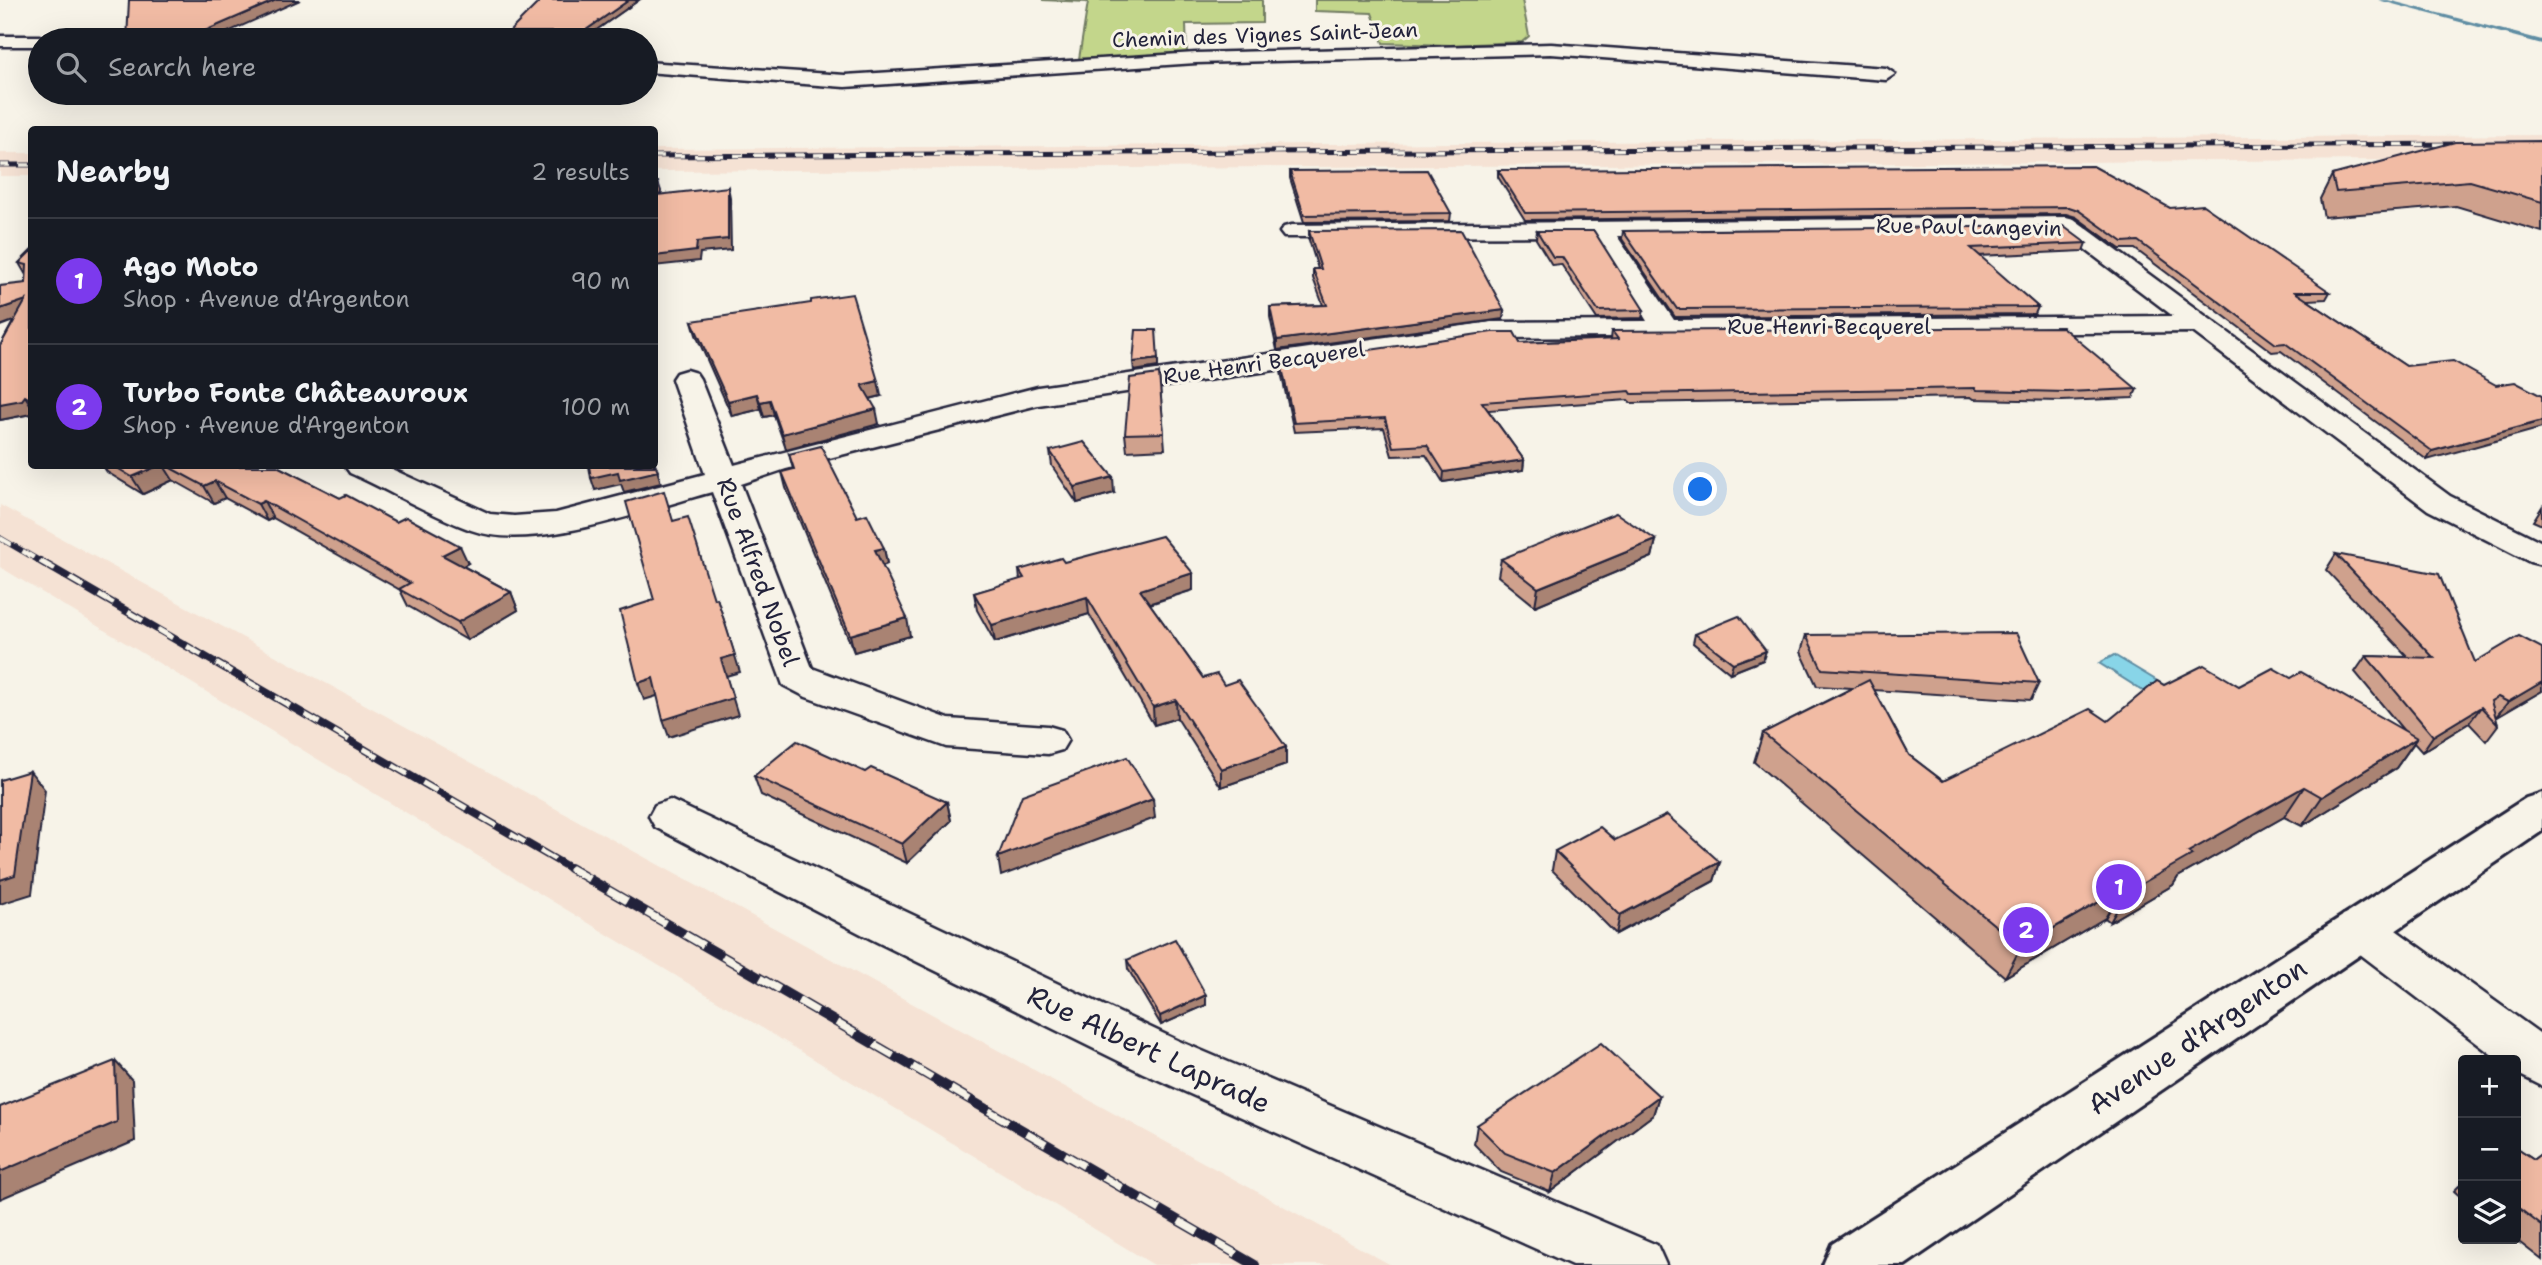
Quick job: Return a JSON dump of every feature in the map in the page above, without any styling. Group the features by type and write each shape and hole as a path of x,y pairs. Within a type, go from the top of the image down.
{"main road":[{"name":"Avenue d'Argenton","path":"1853,1265 2542,809"}],"street":[{"path":"0,41 28,41"},
{"name":"Chemin des Vignes Saint-Jean","path":"658,68 845,81 1196,58 1552,49 1886,74"},
{"name":"Rue Paul Langevin","path":"1292,232 2066,224 2438,503 2542,555"},
{"path":"1600,227 1666,329"},
{"name":"Rue Henri Becquerel","path":"367,469 483,523 514,526 557,523 723,480 788,458 1038,396 1491,330 2196,324"},
{"name":"Rue Alfred Nobel","path":"687,379 796,676 820,688 946,733 1048,740"},
{"name":"Rue Albert Laprade","path":"670,816 887,926 1161,1057 1637,1265"},
{"path":"2359,928 2542,1064"}],"shaded area":[{"path":"2542,135 2542,159 658,171 658,149"},
{"path":"0,153 28,153 28,176 0,176"},
{"path":"0,505 1391,1265 1154,1265 0,567"}],"green space":[{"path":"1042,0 1262,0 1262,23 1186,24 1187,54 1079,59 1088,2"},
{"path":"1315,0 1522,0 1529,36 1522,42 1450,45 1383,43 1372,13 1315,11"}],"water":[{"path":"2114,655 2164,685 2148,694 2099,663"}],"building":[{"path":"129,0 276,0 212,28 128,28"},
{"path":"541,0 629,0 589,28 513,28"},
{"path":"2542,141 2542,202 2470,181 2336,192 2332,175 2455,142"},
{"path":"2093,166 2170,208 2203,205 2330,292 2295,292 2406,366 2453,361 2496,385 2515,382 2542,396 2542,421 2432,451 2285,343 2276,344 2138,241 2123,242 2078,210 2069,207 1525,213 1498,170"},
{"path":"1427,170 1451,213 1304,215 1290,171"},
{"path":"728,187 728,239 697,242 696,251 658,256 658,195"},
{"path":"2063,226 2086,243 1971,248 2038,307 1677,309 1623,231"},
{"path":"1461,230 1504,310 1277,340 1270,307 1327,305 1313,269 1321,269 1309,231"},
{"path":"1537,231 1594,231 1644,310 1598,311 1562,257 1553,257"},
{"path":"28,254 28,398 25,396 22,400 0,404 0,346 26,300 0,309 0,286 26,283 27,265 19,263"},
{"path":"852,294 878,381 862,385 876,409 782,434 770,400 760,402 757,394 728,401 692,321"},
{"path":"2062,327 2137,389 2066,392 1975,388 1632,394 1630,391 1482,402 1524,460 1444,472 1427,445 1393,447 1385,418 1294,423 1281,363 1492,332 1514,332 1520,343 1618,339 1612,331"},
{"path":"1136,330 1156,330 1158,359 1133,362"},
{"path":"1159,374 1164,433 1125,434 1130,378"},
{"path":"1084,442 1113,477 1075,487 1050,451"},
{"path":"821,446 857,517 867,514 884,548 875,550 907,618 850,635 782,472 794,469 789,454"},
{"path":"119,469 151,469 132,477"},
{"path":"173,469 283,469 340,498 346,495 396,522 406,517 460,546 442,555 511,592 458,622 399,589 410,583 264,501 258,504 215,481 204,486"},
{"path":"590,469 658,471 620,480 618,472 591,478"},
{"path":"664,491 673,521 688,517 735,655 721,659 733,698 663,720 653,678 638,683 620,611 654,600 626,502"},
{"path":"1616,513 1656,540 1538,588 1501,559"},
{"path":"1162,536 1193,573 1140,590 1203,678 1217,674 1224,685 1238,680 1286,747 1221,769 1176,700 1153,707 1087,597 992,625 974,593 1024,578 1019,570 1061,558 1064,562"},
{"path":"2336,554 2439,574 2475,662 2519,636 2542,648 2542,682 2508,702 2498,697 2491,701 2498,725 2481,707 2433,736 2366,656 2434,658"},
{"path":"1739,616 1766,651 1733,663 1695,634"},
{"path":"2016,633 2039,683 1822,669 1806,635"},
{"path":"2204,665 2239,686 2273,668 2291,678 2301,672 2417,738 2322,797 2304,787 2188,852 2192,855 2127,892 2123,888 2021,947 1763,733 1869,680 1909,755 1943,781 2090,709 2108,721 2157,681 2164,685"},
{"path":"797,741 865,772 871,768 947,802 902,844 754,776"},
{"path":"1127,757 1153,799 998,857 1022,795"},
{"path":"30,771 15,875 0,880 0,780"},
{"path":"1667,815 1720,862 1620,915 1555,851 1600,827 1615,840"},
{"path":"1175,939 1206,995 1160,1016 1127,960"},
{"path":"1601,1043 1659,1096 1555,1173 1505,1153 1477,1125"},
{"path":"115,1061 117,1122 0,1172 0,1107"},
{"path":"2521,1150 2534,1159 2542,1153 2542,1226 2521,1210"}],"waterway":[{"path":"2381,0 2542,42"}],"railway":[{"path":"658,156 2467,144"},
{"path":"0,165 28,165"},
{"path":"0,538 43,563"},
{"path":"40,561 573,870"},
{"path":"570,868 1255,1265"}],"place":[{"name":"Ago Moto","path":"2119,887"},
{"name":"Turbo Fonte Châteauroux","path":"2026,930"}]}
